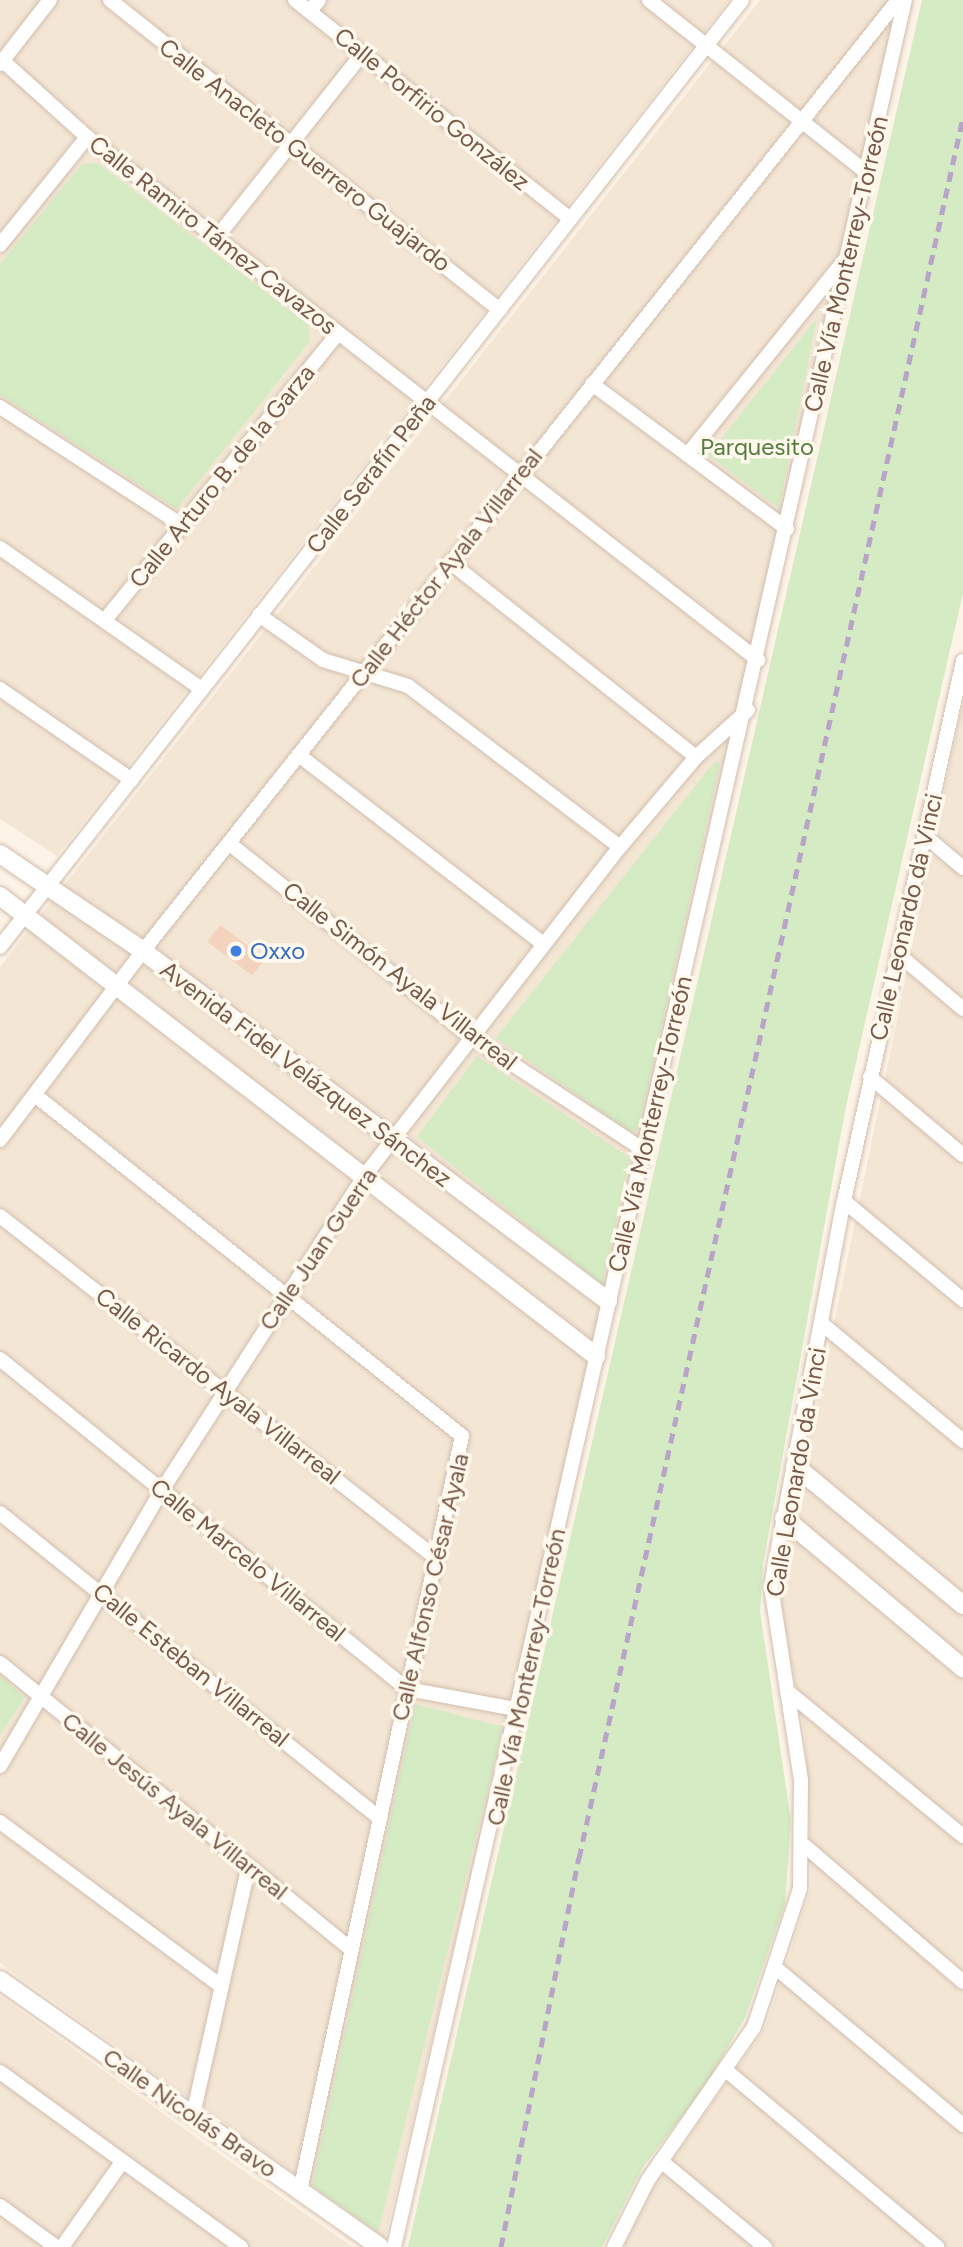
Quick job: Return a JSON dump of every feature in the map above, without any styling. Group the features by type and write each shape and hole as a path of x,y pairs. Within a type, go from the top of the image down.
{"street":[{"path":"2,63 50,0"},
{"name":"Calle Anacleto Guerrero Guajardo","path":"110,0 500,310"},
{"name":"Calle Porfirio González","path":"295,0 314,6 363,53 569,218"},
{"path":"649,0 866,172"},
{"name":"Calle Serafín Peña","path":"0,947 742,0"},
{"name":"Calle Héctor Ayala Villarreal","path":"0,1140 117,984 300,756 519,474 898,0"},
{"name":"Calle Vía Monterrey-Torreón","path":"394,2247 520,1710 608,1301 748,710 905,0"},
{"path":"217,237 363,53"},
{"name":"Calle Ramiro Támez Cavazos","path":"2,63 87,137 758,660"},
{"path":"0,245 87,137"},
{"path":"688,454 847,257"},
{"name":"Calle Arturo B. de la Garza","path":"106,620 338,332"},
{"path":"592,384 788,529"},
{"path":"0,407 182,525"},
{"path":"0,548 201,689"},
{"path":"450,562 696,757"},
{"path":"259,615 323,660 367,670 439,708 620,847"},
{"name":"Calle Leonardo da Vinci","path":"614,2247 661,2161 728,2072 777,1969 800,1889 805,1846 787,1691 771,1586 844,1201 924,835 958,715 963,661"},
{"path":"0,689 132,780"},
{"name":"Calle Juan Guerra","path":"0,1766 162,1490 287,1292 366,1174 542,943 620,847 696,757 748,710"},
{"path":"300,756 542,943"},
{"path":"924,835 963,868"},
{"name":"Calle Simón Ayala Villarreal","path":"230,844 471,1037 644,1150"},
{"name":"Avenida Fidel Velázquez Sánchez","path":"0,854 50,883 143,951 608,1301"},
{"name":"Avenida Fidel Velázquez Sánchez","path":"0,896 366,1174 596,1356"},
{"path":"898,954 963,1009"},
{"path":"870,1077 963,1155"},
{"name":"Calle Alfonso César Ayala","path":"36,1095 287,1292 462,1436 300,2191"},
{"path":"844,1201 963,1300"},
{"name":"Calle Ricardo Ayala Villarreal","path":"0,1216 436,1558"},
{"path":"821,1323 963,1441"},
{"name":"Calle Marcelo Villarreal","path":"0,1359 407,1689 520,1710"},
{"path":"795,1466 963,1605"},
{"name":"Calle Esteban Villarreal","path":"0,1513 103,1593 380,1819"},
{"path":"784,1518 963,1668"},
{"name":"Calle Jesús Ayala Villarreal","path":"0,1663 248,1868 351,1949"},
{"path":"787,1691 963,1836"},
{"path":"0,1822 221,1986"},
{"path":"805,1846 963,1982"},
{"path":"193,2115 248,1868"},
{"path":"777,1969 963,2125"},
{"name":"Calle Nicolás Bravo","path":"0,1980 380,2247"},
{"path":"0,2071 241,2247"},
{"path":"728,2072 937,2247"},
{"path":"0,2206 59,2247 123,2161"},
{"path":"661,2161 765,2247"}],"shaded area":[{"path":"0,0 729,0 57,856 0,819"},
{"path":"760,0 913,0 385,2238 0,1963 0,967"},
{"path":"963,702 963,2247 623,2247 657,2182 765,2028 812,1885 805,1737 780,1599 782,1573"},
{"path":"0,1996 218,2153 353,2247 0,2247"}],"green space":[{"path":"922,0 963,0 963,593 846,1106 763,1564 760,1611 791,1821 785,1904 745,2018 705,2086 643,2167 602,2247 408,2247"},
{"path":"98,163 308,325 310,341 177,509 0,395 0,264 82,164"},
{"name":"Parquesito","path":"817,318 779,508 708,455"},
{"path":"715,761 720,764 638,1130 630,1132 496,1038"},
{"path":"477,1056 630,1158 602,1285 417,1137"},
{"path":"0,1676 25,1697 0,1735"},
{"path":"415,1704 503,1727 378,2233 312,2186"}],"building":[{"name":"Oxxo","path":"220,925 265,959 252,975 207,942"}],"railway":[{"path":"501,2247 579,1858 963,117"}],"place":[{"name":"Oxxo","path":"236,951"}]}
